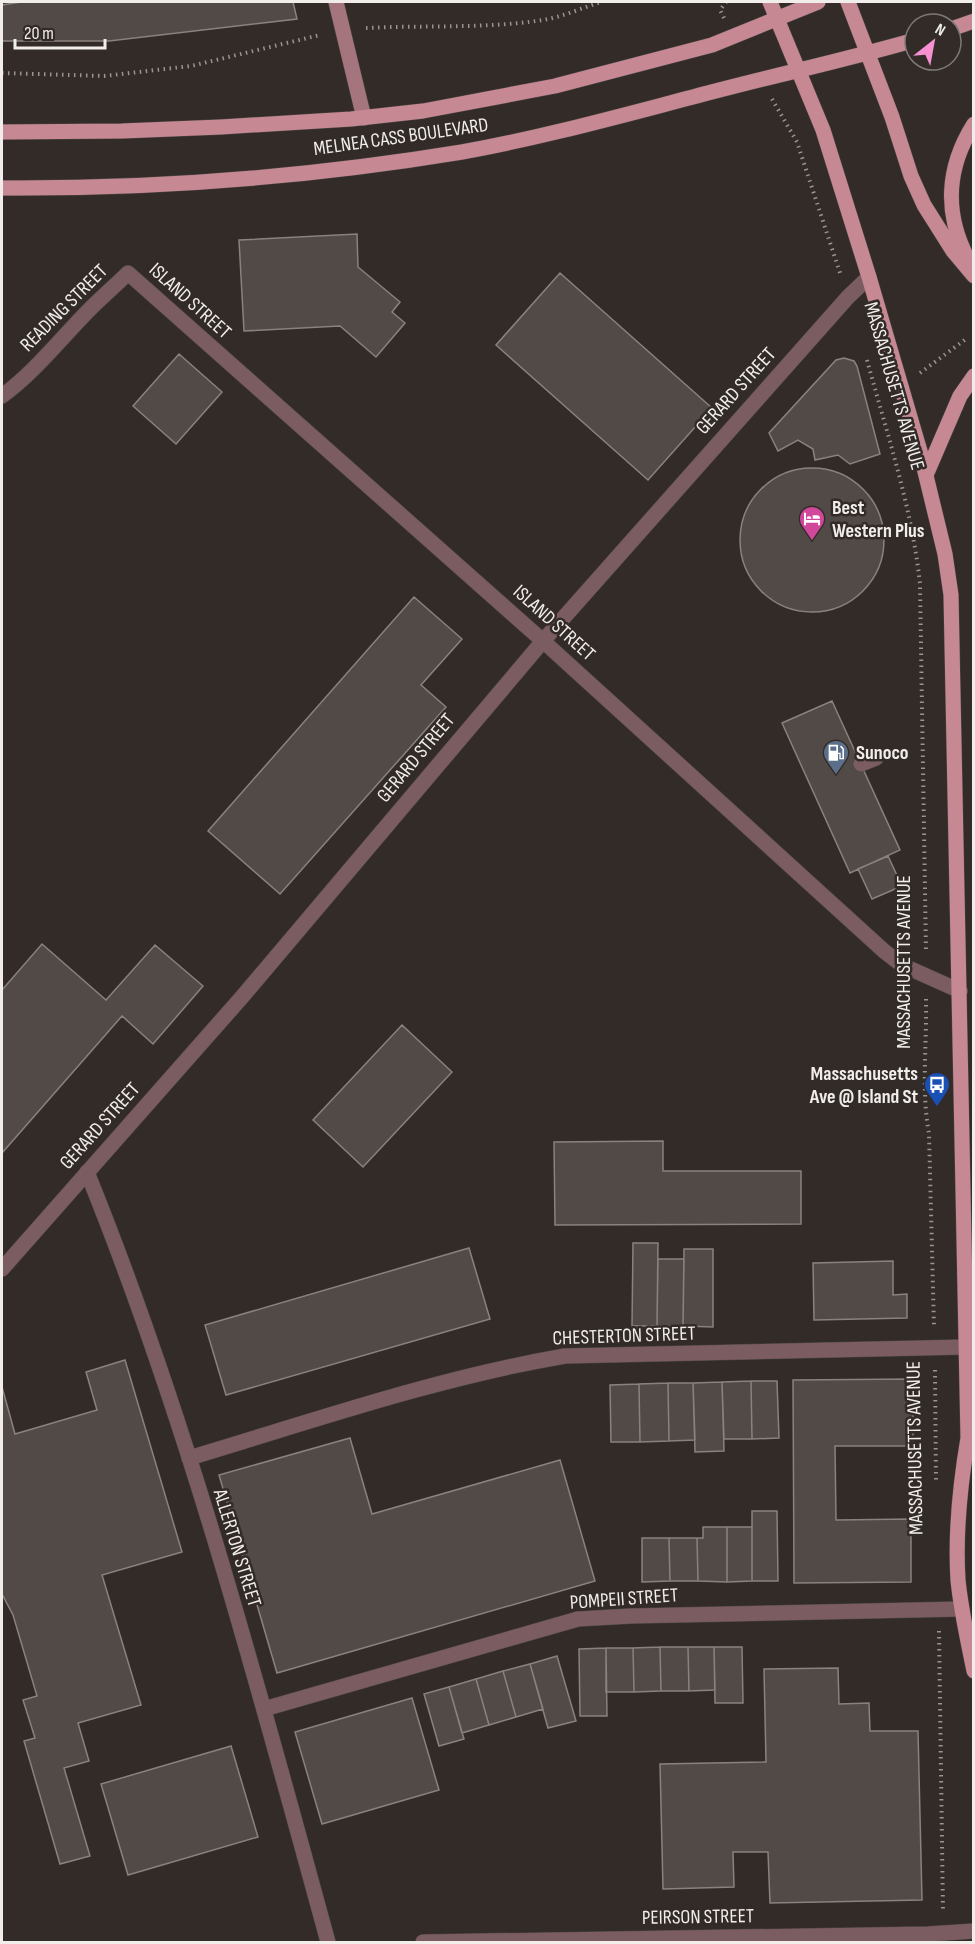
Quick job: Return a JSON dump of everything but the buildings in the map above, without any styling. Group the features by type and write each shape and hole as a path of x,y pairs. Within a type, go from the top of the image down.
{"main road":[{"name":"MASSACHUSETTS AVENUE","path":"770,2 823,130 869,277 926,475 945,554 951,594 968,1438 959,1500 957,1540 962,1609 974,1671"},
{"name":"MELNEA CASS BOULEVARD","path":"2,132 122,131 363,118 443,108 555,86 712,45 818,2"},
{"path":"848,2 911,176 924,205 953,251 974,276"},
{"name":"MELNEA CASS BOULEVARD","path":"2,188 90,187 247,178 460,152 606,121 903,43"},
{"path":"974,124 962,144 954,167 951,188 962,248 974,269"},
{"path":"926,475 960,396 974,376"},
{"path":"968,1438 974,1456"}],"street":[{"path":"336,2 363,118"},
{"name":"READING STREET","path":"2,396 18,384 71,331 90,308 128,273"},
{"name":"ISLAND STREET","path":"128,273 543,641 884,951 902,965 960,991"},
{"name":"GERARD STREET","path":"2,1269 242,998 543,641 848,297 869,277"},
{"path":"861,764 876,758"},
{"name":"ALLERTON STREET","path":"87,1172 120,1253 189,1458 264,1709 328,1942"},
{"name":"CHESTERTON STREET","path":"189,1458 441,1382 565,1356 966,1347"},
{"name":"POMPEII STREET","path":"264,1709 578,1619 962,1609"},
{"name":"PEIRSON STREET","path":"423,1942 974,1931"}],"path":[{"path":"2,73 104,76 191,66 342,29 416,25 480,26 545,20 601,2"},
{"path":"720,10 726,2"},
{"name":"MASSACHUSETTS AVENUE","path":"797,142 848,297"},
{"path":"920,373 966,339"},
{"name":"MASSACHUSETTS AVENUE","path":"867,359 912,528 920,584 926,977 925,1095 929,1134 937,1491"},
{"path":"939,1611 944,1933"}],"place":[{"name":"Best Western Plus","path":"812,542"},
{"name":"Sunoco","path":"836,776"},
{"name":"Massachusetts Ave @ Island St","path":"937,1108"}]}
